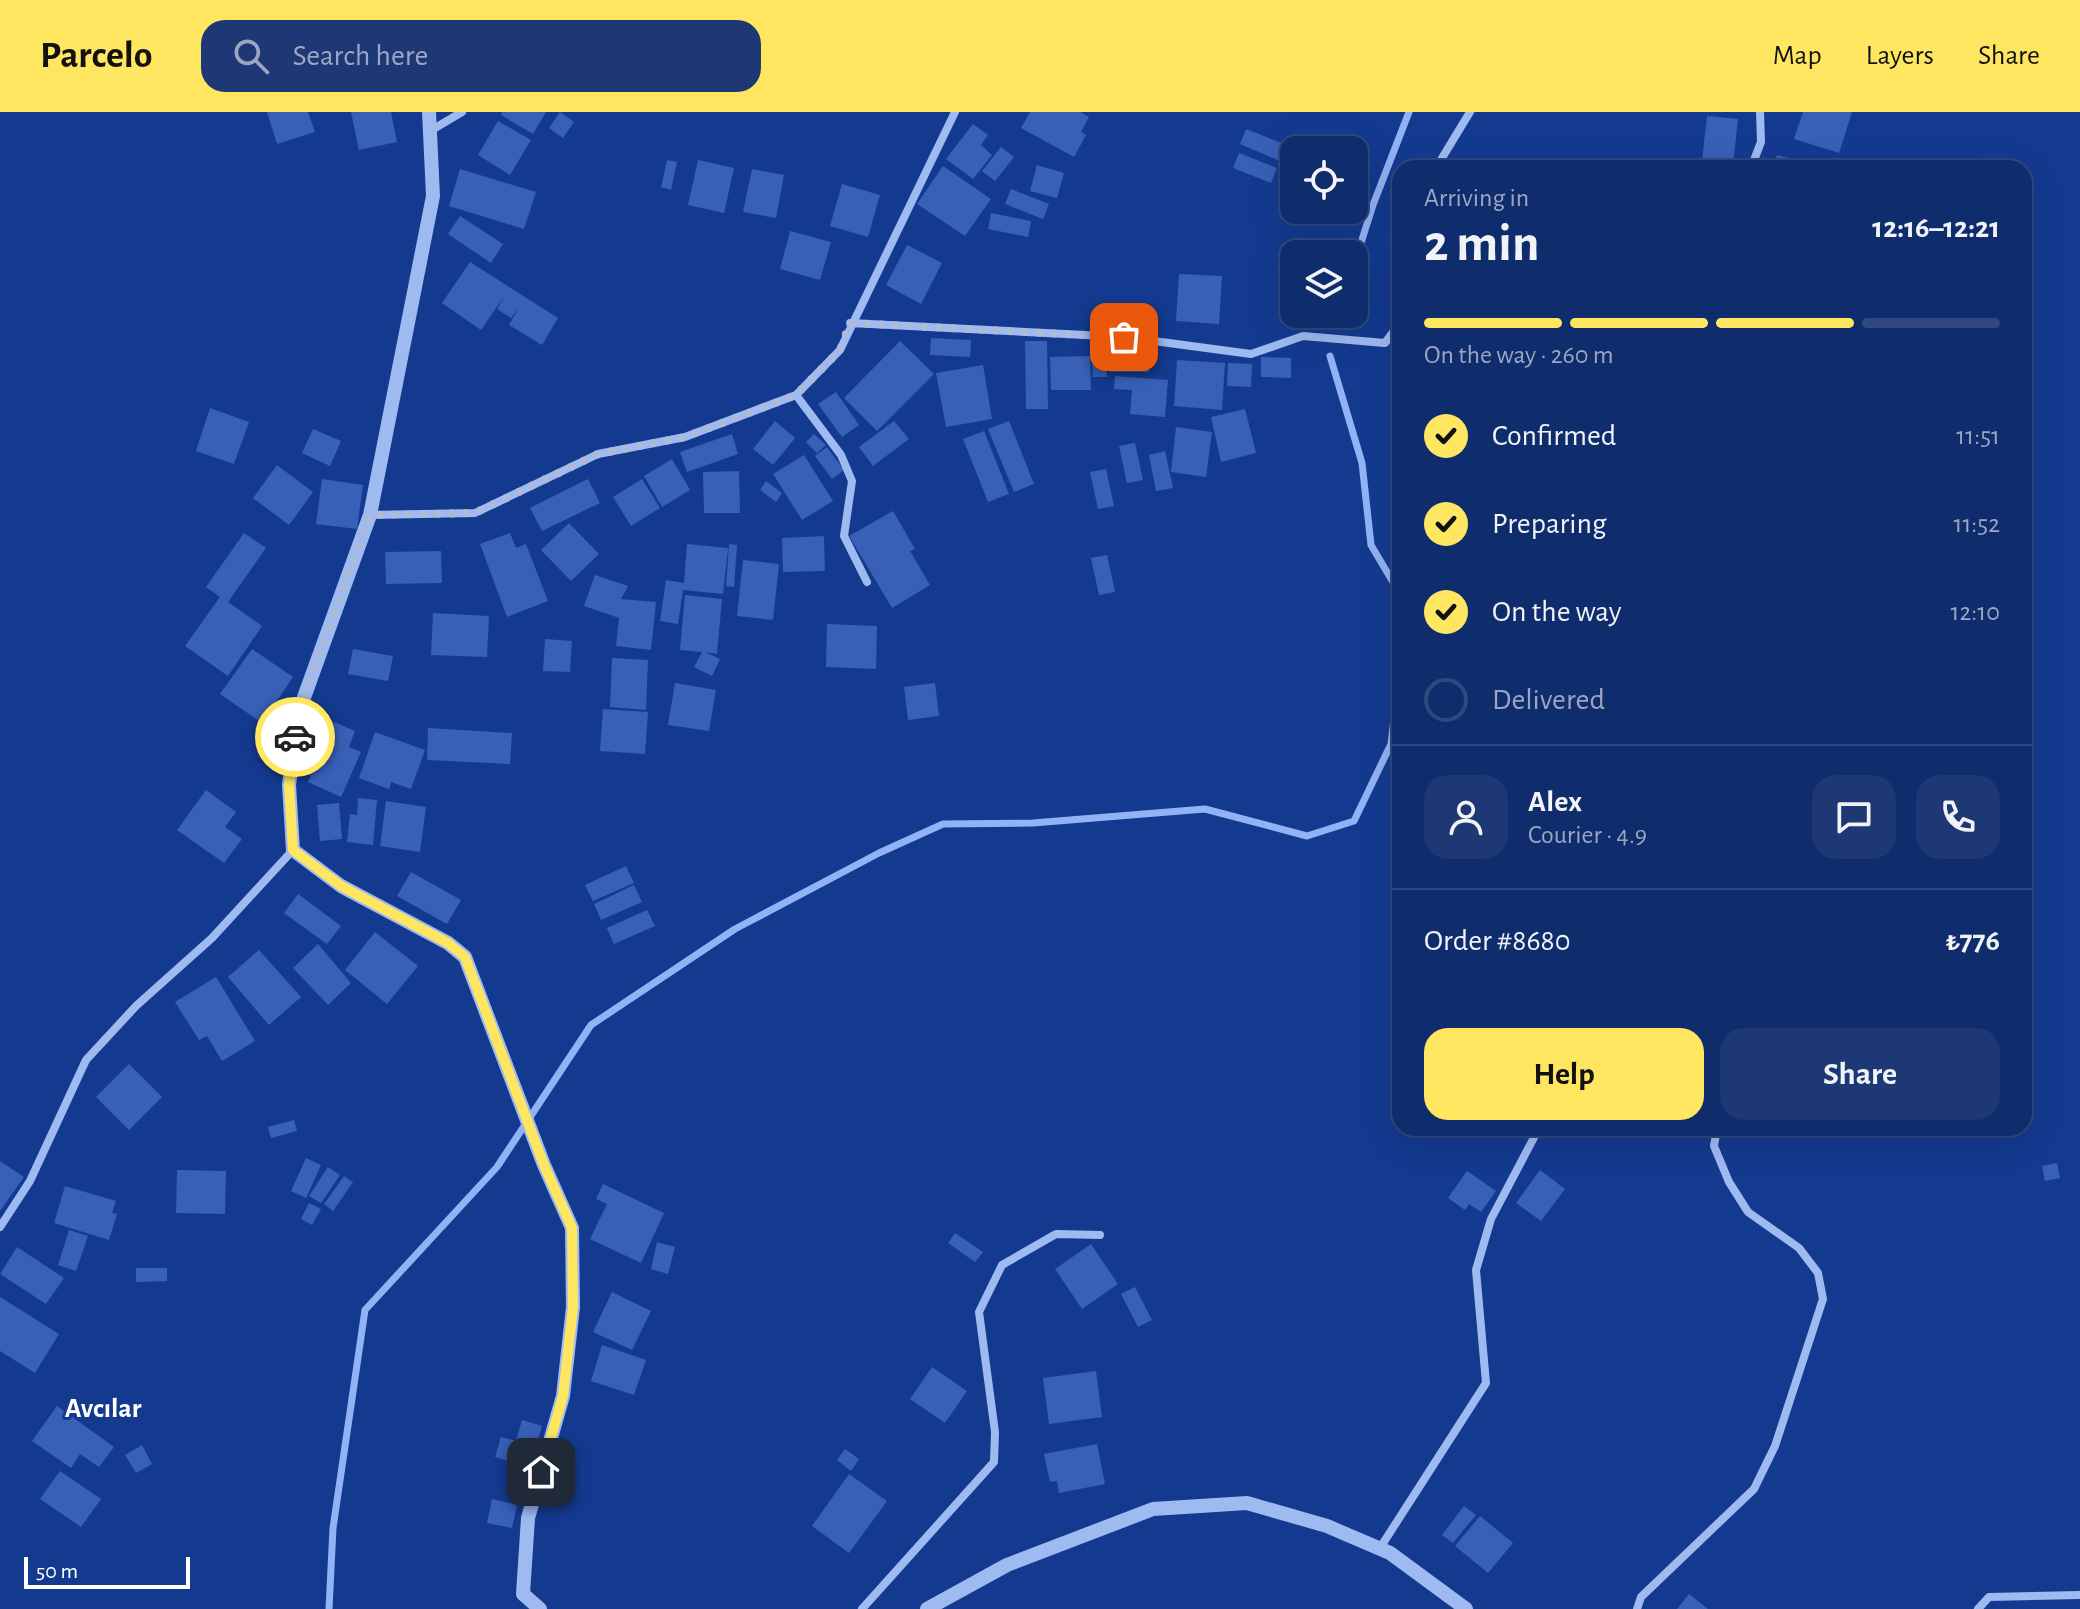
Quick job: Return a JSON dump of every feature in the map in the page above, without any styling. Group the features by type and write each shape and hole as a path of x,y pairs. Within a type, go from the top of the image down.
{"street":[{"path":"0,1227 30,1181 86,1060 136,1006 212,938 293,850 289,785 298,714 370,515 433,196 429,112"},
{"path":"429,132 462,112"},
{"path":"370,515 475,513 598,454 685,437 796,395 840,350 850,323 955,112"},
{"path":"1441,160 1470,112"},
{"path":"1754,160 1761,142 1760,112"},
{"path":"850,323 1124,337 1251,354 1303,336 1385,343 1392,334"},
{"path":"796,395 841,455 852,481 844,536 867,582"},
{"path":"293,850 341,886 448,943 465,957 544,1165 572,1228 573,1307 563,1396 528,1518 523,1594 540,1609"},
{"path":"1380,1548 1486,1383 1476,1270 1491,1219 1535,1136"},
{"path":"1637,1609 1641,1597 1754,1489 1780,1434 1823,1299 1818,1273 1799,1248 1748,1212 1729,1182 1714,1146 1716,1136"},
{"path":"862,1609 994,1462 995,1432 979,1312 1002,1265 1056,1234 1100,1235"},
{"path":"927,1609 1007,1565 1153,1509 1247,1503 1327,1526 1380,1548 1466,1609"},
{"path":"1978,1609 1989,1597 2080,1595"}],"building":[{"path":"267,112 308,112 315,132 277,144"},
{"path":"351,112 391,112 397,142 359,150"},
{"path":"502,112 546,112 533,134 501,115"},
{"path":"560,112 574,122 563,138 549,128"},
{"path":"1030,112 1080,112 1089,117 1081,132 1086,135 1074,157 1021,128"},
{"path":"1803,112 1852,112 1839,153 1794,139"},
{"path":"1707,116 1738,119 1733,160 1702,160"},
{"path":"498,121 531,140 510,175 478,155"},
{"path":"973,124 988,135 981,145 992,155 973,179 946,159"},
{"path":"1246,129 1280,142 1280,155 1278,160 1240,144"},
{"path":"1001,147 1014,157 995,181 982,171"},
{"path":"1239,153 1277,168 1271,183 1233,168"},
{"path":"1777,155 1797,160 1776,160"},
{"path":"667,160 677,162 671,190 661,187"},
{"path":"698,160 734,168 724,213 688,205"},
{"path":"1037,165 1064,173 1057,198 1030,191"},
{"path":"943,166 991,199 965,236 917,204"},
{"path":"460,169 536,192 524,229 449,206"},
{"path":"752,169 784,175 776,218 743,212"},
{"path":"842,184 880,195 868,237 830,226"},
{"path":"1011,189 1049,204 1043,219 1005,204"},
{"path":"991,213 1031,221 1028,237 988,229"},
{"path":"460,216 503,244 491,263 448,234"},
{"path":"790,231 831,242 820,280 780,269"},
{"path":"907,245 942,263 921,304 886,285"},
{"path":"470,262 558,318 542,345 509,325 519,307 511,318 497,309 505,295 481,330 442,303"},
{"path":"1179,274 1222,276 1219,324 1176,321"},
{"path":"931,338 971,340 970,357 930,355"},
{"path":"900,341 934,374 877,431 844,398"},
{"path":"1025,341 1047,341 1048,409 1026,409"},
{"path":"1092,352 1106,352 1107,377 1093,377"},
{"path":"1110,352 1149,352 1149,372 1110,372"},
{"path":"1090,356 1091,390 1051,390 1050,357"},
{"path":"1261,357 1291,358 1291,378 1261,377"},
{"path":"1177,360 1225,363 1222,410 1174,406"},
{"path":"1228,363 1252,364 1251,387 1227,386"},
{"path":"983,365 992,419 946,427 936,373"},
{"path":"1115,376 1168,380 1165,417 1130,414 1132,390 1114,389"},
{"path":"836,392 859,425 842,437 818,404"},
{"path":"210,408 249,422 234,464 196,451"},
{"path":"1245,409 1256,453 1221,462 1211,417"},
{"path":"775,421 795,438 773,465 753,449"},
{"path":"894,421 909,439 873,466 859,447"},
{"path":"1009,421 1034,484 1014,492 988,429"},
{"path":"1176,427 1212,432 1206,477 1171,472"},
{"path":"313,429 341,441 330,466 302,453"},
{"path":"984,431 1009,494 988,502 963,439"},
{"path":"732,434 738,454 687,472 680,452"},
{"path":"814,434 826,445 817,453 806,442"},
{"path":"1135,443 1143,480 1127,483 1119,446"},
{"path":"827,447 844,470 832,479 815,456"},
{"path":"1165,451 1173,488 1156,491 1149,455"},
{"path":"804,455 833,501 802,520 773,474"},
{"path":"672,459 690,490 662,507 644,476"},
{"path":"277,465 313,492 289,525 253,498"},
{"path":"1106,469 1114,506 1098,509 1090,472"},
{"path":"739,471 740,513 704,513 703,472"},
{"path":"322,479 363,485 357,529 316,524"},
{"path":"588,479 600,503 542,531 530,508"},
{"path":"642,479 660,508 631,526 613,497"},
{"path":"766,481 782,493 776,502 760,490"},
{"path":"893,511 915,549 910,551 930,585 892,608 849,536"},
{"path":"569,523 599,554 571,581 541,550"},
{"path":"244,533 266,548 228,602 262,626 228,676 185,646 220,597 206,587"},
{"path":"510,533 516,548 526,544 548,601 507,617 480,544"},
{"path":"824,536 825,571 783,572 782,538"},
{"path":"687,544 728,548 723,594 683,590 678,624 660,621 666,580 684,583"},
{"path":"729,544 737,545 734,587 726,586"},
{"path":"441,551 442,583 386,584 385,552"},
{"path":"1107,555 1115,592 1099,595 1091,558"},
{"path":"743,560 779,564 773,620 737,616"},
{"path":"595,575 628,586 621,599 656,602 651,650 616,646 619,618 584,606"},
{"path":"685,595 722,599 717,654 705,652 720,659 712,676 694,667 702,652 680,650"},
{"path":"433,613 489,616 487,657 431,655"},
{"path":"827,624 877,626 876,669 826,667"},
{"path":"545,639 572,641 570,672 543,671"},
{"path":"252,649 293,677 262,723 220,694"},
{"path":"353,649 393,656 388,681 348,674"},
{"path":"612,658 648,660 646,710 610,707"},
{"path":"675,683 716,690 709,731 668,725"},
{"path":"935,683 939,716 908,720 904,687"},
{"path":"603,709 648,712 645,754 600,751"},
{"path":"334,722 355,731 349,747 361,752 341,797 308,782"},
{"path":"428,728 512,733 510,764 427,760"},
{"path":"375,732 425,750 411,789 391,782 389,789 359,778"},
{"path":"206,790 236,812 225,827 242,839 224,863 177,830"},
{"path":"358,798 377,800 373,845 347,842 350,814 357,815"},
{"path":"386,801 426,807 420,852 380,846"},
{"path":"339,803 342,839 320,841 317,805"},
{"path":"626,866 634,883 593,901 585,885"},
{"path":"411,872 461,900 447,924 397,896"},
{"path":"634,885 642,902 601,920 594,904"},
{"path":"298,894 341,926 327,944 284,913"},
{"path":"647,910 655,926 614,944 607,928"},
{"path":"375,932 418,966 387,1004 345,970"},
{"path":"318,944 351,983 328,1005 293,968"},
{"path":"259,950 301,997 269,1025 228,977"},
{"path":"216,977 255,1041 222,1061 207,1036 199,1040 175,1002"},
{"path":"129,1064 162,1097 129,1130 96,1097"},
{"path":"294,1120 297,1131 271,1138 268,1127"},
{"path":"306,1158 321,1165 306,1198 291,1191"},
{"path":"0,1161 24,1177 0,1211"},
{"path":"2057,1163 2060,1178 2045,1181 2042,1166"},
{"path":"328,1167 340,1175 321,1203 309,1196"},
{"path":"177,1170 226,1171 225,1214 176,1213"},
{"path":"1540,1170 1565,1189 1541,1221 1516,1203"},
{"path":"1467,1171 1496,1191 1481,1212 1469,1204 1465,1210 1448,1198"},
{"path":"344,1176 353,1182 333,1211 324,1204"},
{"path":"603,1184 664,1213 641,1263 590,1239 607,1204 596,1199"},
{"path":"65,1186 116,1201 112,1213 117,1214 109,1240 54,1223"},
{"path":"309,1203 321,1209 312,1225 301,1219"},
{"path":"69,1230 88,1236 76,1271 58,1265"},
{"path":"955,1233 983,1252 975,1262 948,1243"},
{"path":"657,1242 675,1247 668,1274 651,1269"},
{"path":"1091,1244 1118,1284 1082,1309 1055,1269"},
{"path":"17,1247 64,1278 46,1304 0,1274"},
{"path":"136,1268 167,1268 167,1281 136,1282"},
{"path":"1135,1287 1152,1320 1138,1327 1121,1294"},
{"path":"612,1292 651,1311 632,1350 593,1332"},
{"path":"0,1297 59,1334 35,1373 0,1351"},
{"path":"602,1345 646,1360 634,1395 591,1381"},
{"path":"932,1367 967,1391 945,1423 910,1399"},
{"path":"1096,1371 1102,1417 1049,1424 1043,1378"},
{"path":"57,1406 114,1447 99,1467 80,1454 71,1468 32,1441"},
{"path":"522,1420 542,1426 533,1455 524,1452 520,1465 495,1457 501,1437 516,1441"},
{"path":"1097,1444 1105,1484 1059,1493 1057,1481 1050,1482 1044,1454"},
{"path":"142,1445 152,1464 136,1473 125,1455"},
{"path":"845,1449 859,1459 851,1471 837,1460"},
{"path":"60,1471 101,1499 81,1527 40,1499"},
{"path":"849,1474 887,1501 849,1553 812,1526"},
{"path":"492,1499 517,1505 512,1528 487,1523"},
{"path":"1464,1506 1476,1515 1453,1543 1442,1535"},
{"path":"1480,1516 1513,1543 1488,1573 1455,1546"},
{"path":"1689,1594 1708,1609 1677,1609"}],"waterway":[{"path":"1362,240 1409,112"},
{"path":"1330,356 1362,463 1371,545 1392,580"},
{"path":"329,1609 333,1528 365,1310 497,1167 591,1025 735,929 879,853 943,824 1033,823 1205,809 1307,836 1354,821 1391,744 1392,736"}],"way so far":[{"path":"295,737 298,714 370,515 475,513 598,454 685,437 796,395 840,350 850,323 1026,335 1124,337"}],"district":[{"name":"Avcılar","path":"103,1409"}],"route":[{"path":"295,737 289,785 293,850 341,886 448,943 465,957 484,999 506,1067 544,1165 572,1228 573,1307 563,1396 541,1472"}]}
